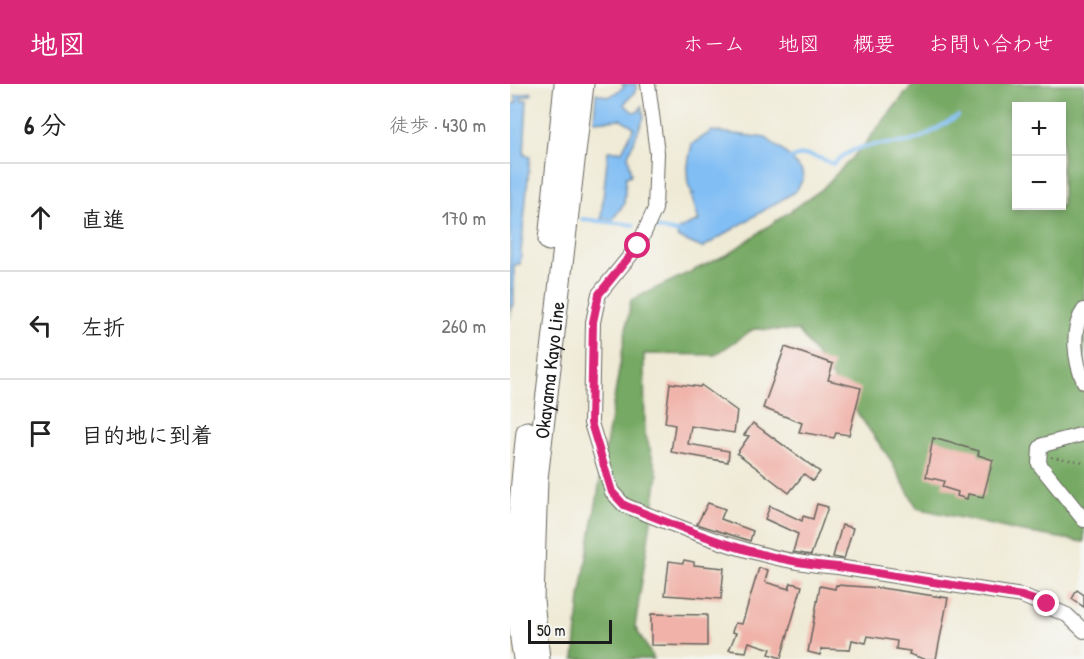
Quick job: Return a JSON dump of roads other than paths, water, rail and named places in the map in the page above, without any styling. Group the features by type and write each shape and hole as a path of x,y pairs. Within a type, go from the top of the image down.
{"main road":[{"name":"Okayama Kayo Line","path":"524,659 518,607 521,488 566,84"},
{"name":"Okayama Kayo Line","path":"539,659 533,600 537,479 583,84"}],"street":[{"path":"648,84 657,153 655,209 638,246 599,294 593,322 591,423 612,492 624,505 740,549 809,565 838,567 1022,596 1067,615 1084,631"},
{"path":"1084,310 1076,331 1075,350 1084,382"},
{"path":"1084,434 1043,444 1039,455 1039,464 1084,520"}],"water":[{"path":"622,84 637,84 635,92 624,104 633,112 638,112 642,106 644,117 628,155 631,175 626,177 624,204 613,219 601,218 608,151 622,151 634,127 621,119 594,121 596,93 609,97 624,87"},
{"path":"531,92 532,94 521,98 522,101 527,100 524,155 530,156 520,264 514,265 514,305 511,307 510,319 510,105 517,102 515,96"},
{"path":"712,131 766,138 789,156 802,171 803,179 796,191 702,248 677,237 679,229 699,221 691,195 694,194 688,185 688,163 692,144"}],"waterway":[{"path":"789,160 806,155 833,164 850,151 859,148 907,142 927,135 958,116"},
{"path":"582,219 634,225"},
{"path":"656,228 682,233"}]}
